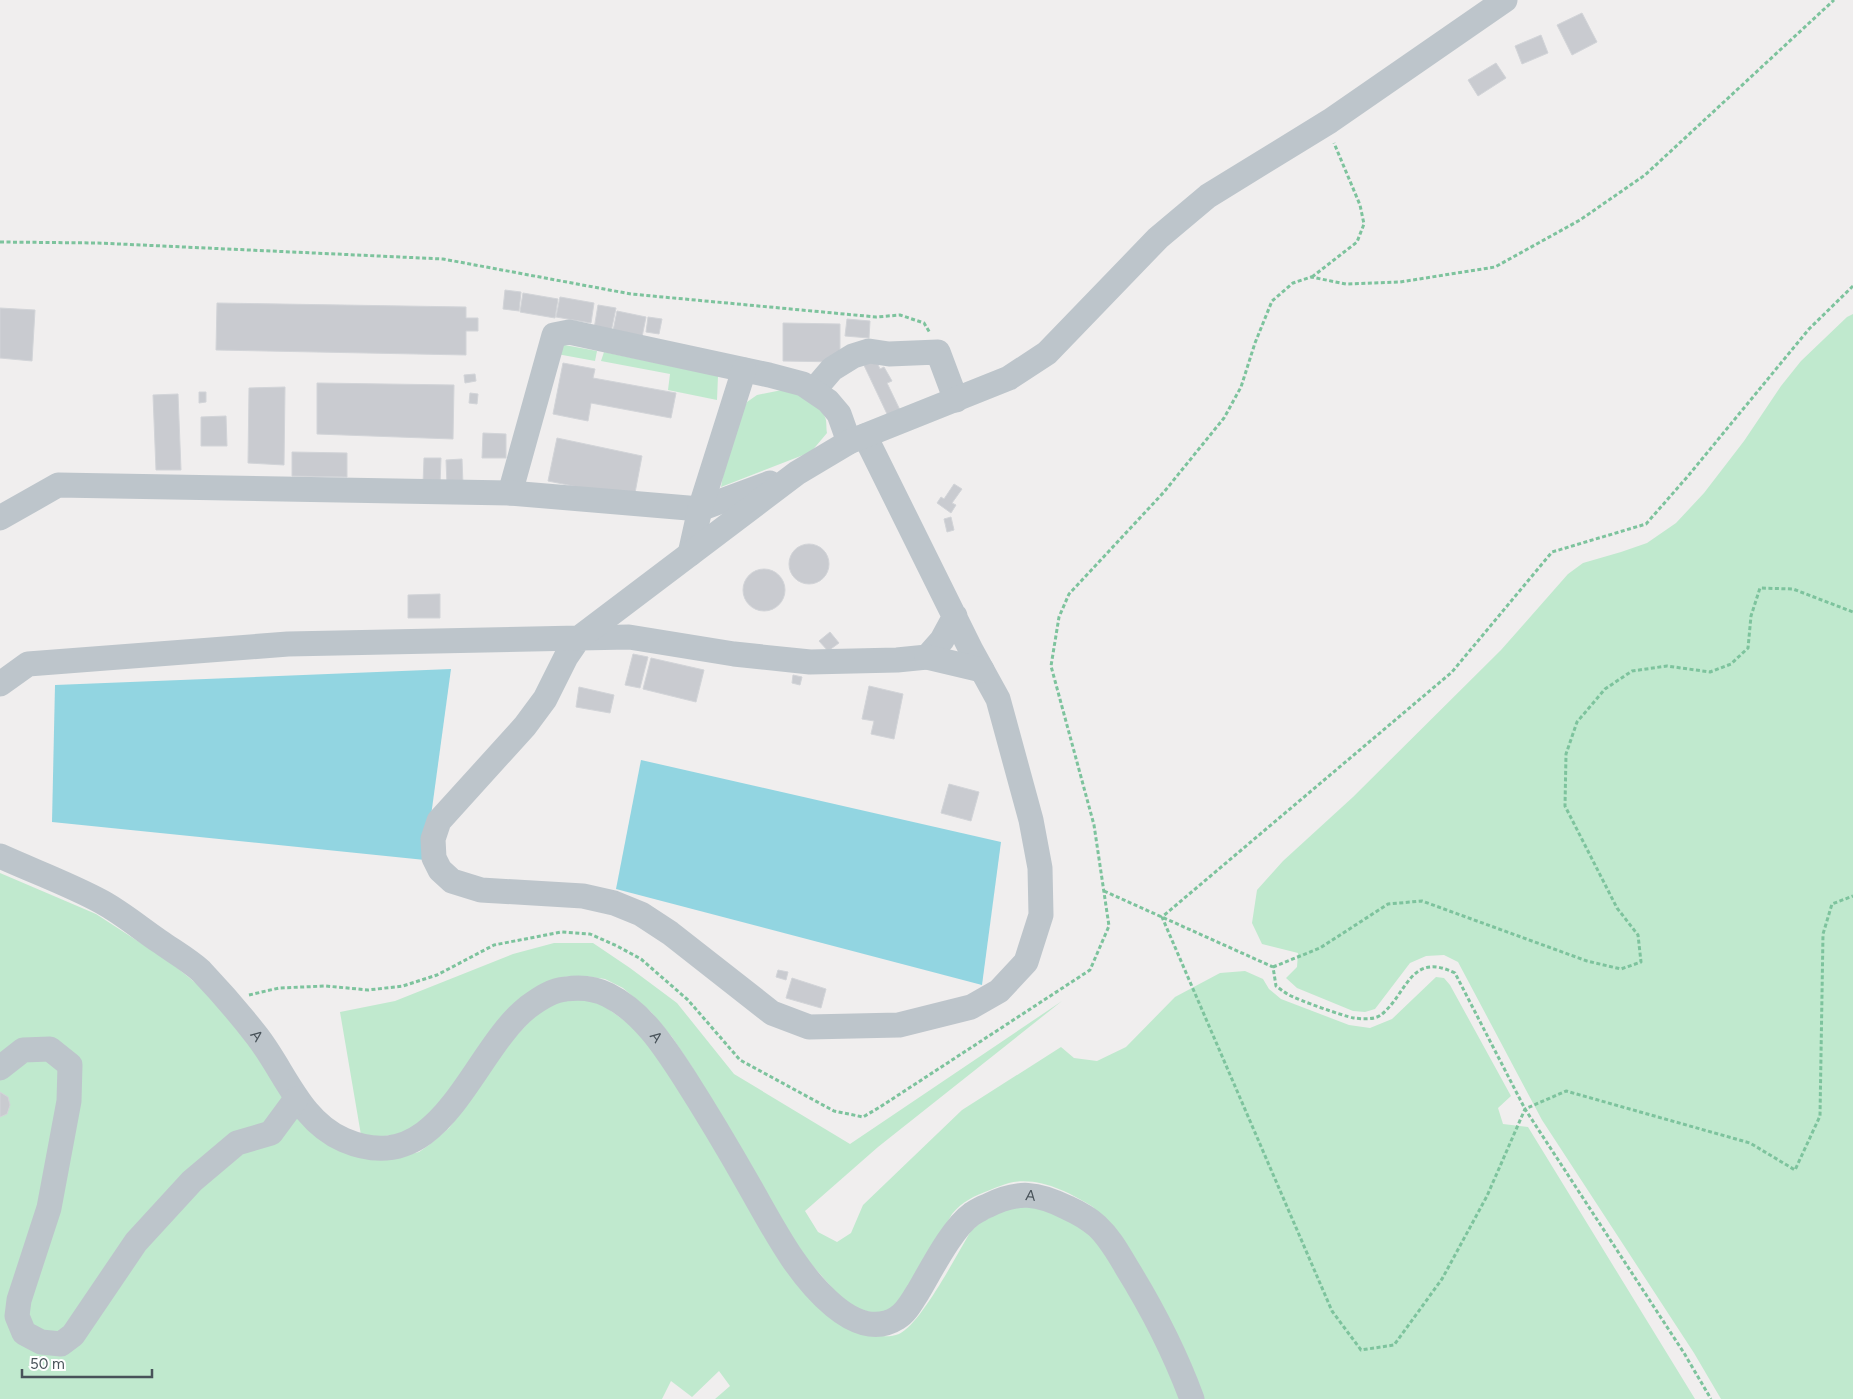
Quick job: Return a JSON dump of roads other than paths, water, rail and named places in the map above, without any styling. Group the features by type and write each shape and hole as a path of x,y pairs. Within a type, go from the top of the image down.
{"street":[{"path":"0,518 58,485 510,493 700,509 797,472 857,439 1009,378 1047,353 1158,238 1208,196 1330,121 1505,0"},
{"path":"510,493 554,336 569,332 803,384 814,390 839,414 857,439 998,699 1031,820 1040,868 1041,915 1026,962 999,990 971,1007 899,1025 809,1027 772,1013 670,933 641,914 614,903 583,896 471,888 452,881 440,870 434,858 433,839 439,820 525,726 545,698 566,656 579,638 797,472"},
{"path":"814,390 832,369 852,356 869,351 889,354 938,352 956,400"},
{"path":"690,554 700,509 744,370"},
{"path":"927,657 942,640 954,616"},
{"path":"0,667 288,644 629,637 734,654 810,662 897,660 927,657 982,670"},
{"path":"0,684 28,664"},
{"name":"A","path":"0,856 103,902 198,968 256,1035 275,1061 296,1099 319,1123 337,1137 364,1148 378,1149 404,1145 428,1131 442,1119 498,1040 520,1014 536,1001 552,991 565,988 586,989 604,993 619,1002 643,1022 663,1045 710,1116 784,1246 818,1291 843,1313 858,1322 874,1325 887,1323 900,1316 910,1304 948,1242 972,1213 997,1200 1016,1195 1033,1195 1049,1198 1085,1216 1110,1240 1151,1307 1192,1399"},
{"path":"0,1068 23,1050 50,1048 70,1065 70,1101 49,1208 19,1300 17,1316 24,1333 41,1342 61,1344 73,1335 136,1242 192,1180 237,1143 271,1133 296,1099"}],"water":[{"path":"451,669 425,860 52,822 55,685"},
{"path":"641,760 1001,842 982,985 616,889"}]}
